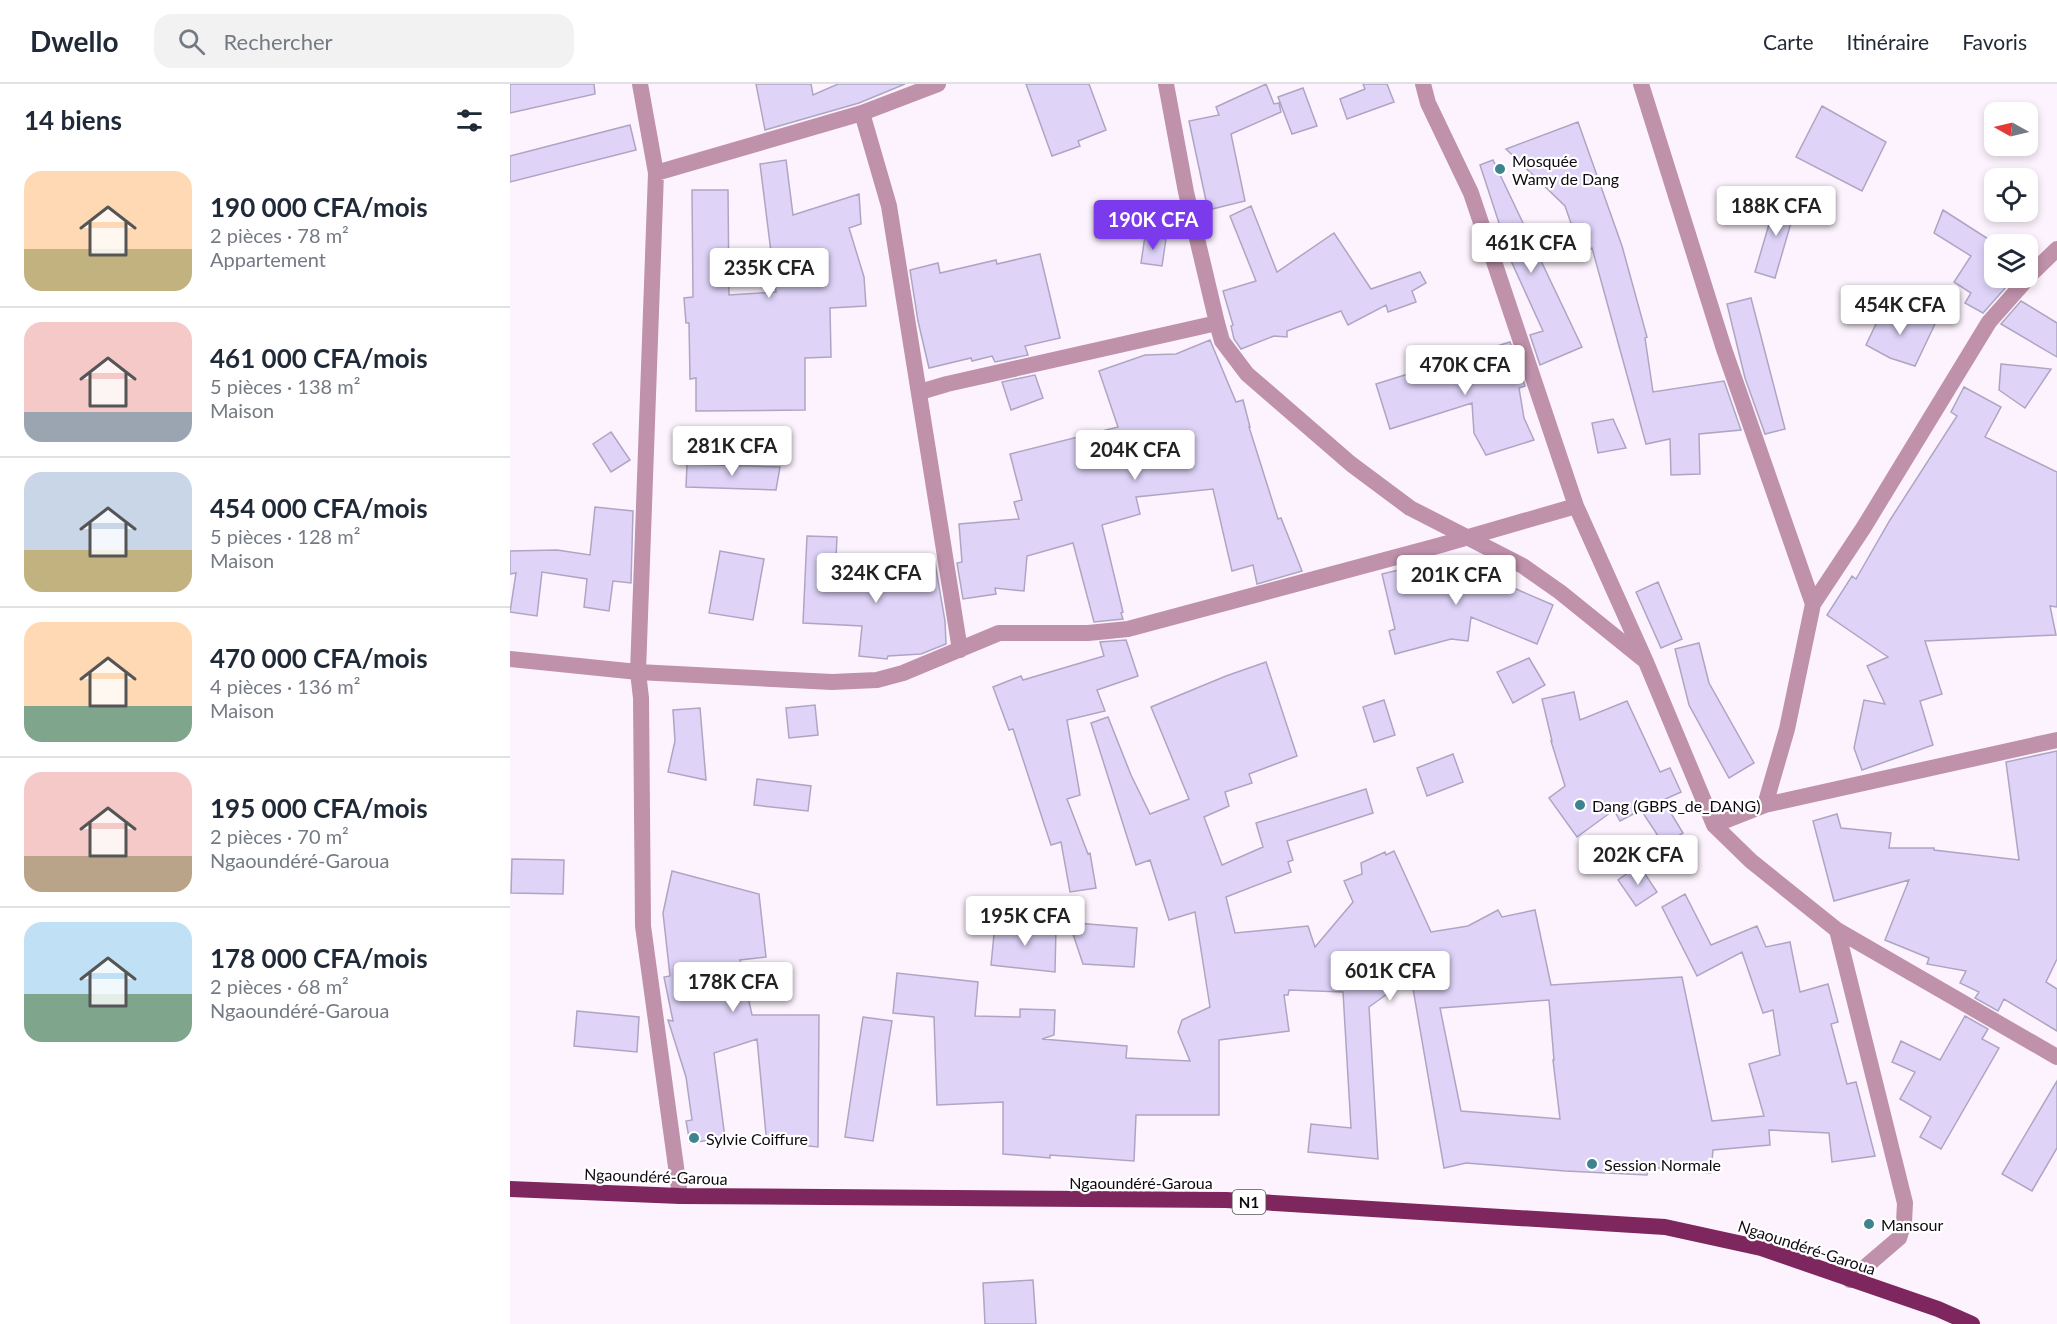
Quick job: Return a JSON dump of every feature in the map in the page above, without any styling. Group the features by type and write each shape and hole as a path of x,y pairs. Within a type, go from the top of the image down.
{"highway":[{"name":"Ngaoundéré-Garoua","path":"510,1189 680,1196 1226,1200 1665,1227 1761,1248 1938,1309 1972,1324"}],"street":[{"path":"640,84 656,173 638,672 643,926 680,1196"},
{"path":"656,173 862,113 938,84"},
{"path":"1166,84 1186,192 1222,341 1247,374 1351,464 1410,508 1523,566 1560,592 1646,662"},
{"path":"1423,84 1428,103 1471,193 1576,506 1646,662 1714,825 1751,861 1837,930 2057,1057"},
{"path":"1641,84 1724,349 1813,604"},
{"path":"862,113 889,206 960,650"},
{"path":"2038,267 2057,249"},
{"path":"1765,805 1787,729 1813,604 1864,526 1989,322 2018,288"},
{"path":"920,392 1217,323"},
{"path":"510,659 638,672 832,682 877,680 903,673 999,633 1088,633 1128,629 1576,506"},
{"path":"1714,825 1765,805 2057,740"},
{"path":"1837,930 1905,1203 1904,1222 1899,1238 1850,1280"}],"building":[{"path":"510,84 594,84 595,94 510,113"},
{"path":"756,84 811,84 813,95 838,84 905,84 859,103 765,130"},
{"path":"1026,84 1089,84 1106,130 1078,141 1080,146 1052,156"},
{"path":"1266,84 1274,104 1279,103 1281,112 1231,134 1245,201 1208,210 1189,121 1219,115 1216,107"},
{"path":"1363,84 1387,84 1394,102 1347,119 1340,99 1365,89"},
{"path":"1303,88 1317,126 1292,134 1278,97"},
{"path":"1822,106 1886,142 1862,191 1796,157"},
{"path":"1578,122 1622,246 1647,337 1645,338 1653,392 1724,381 1741,430 1699,434 1700,474 1671,475 1670,439 1646,444 1592,248 1581,252 1565,206 1506,149"},
{"path":"630,125 636,150 510,182 510,156"},
{"path":"786,160 793,215 859,194 861,224 849,228 864,277 866,306 830,308 831,357 805,358 805,410 696,411 696,378 690,379 689,323 686,323 684,298 693,297 692,190 728,190 729,295 776,292 760,164"},
{"path":"1493,160 1582,347 1540,365 1530,335 1543,331 1496,228 1500,226 1480,165"},
{"path":"1777,197 1797,202 1775,278 1755,272"},
{"path":"1251,206 1277,272 1334,233 1371,289 1420,272 1426,283 1412,291 1416,302 1388,312 1386,305 1348,325 1341,311 1287,331 1287,337 1274,336 1241,349 1234,339 1231,326 1233,325 1223,291 1256,281 1230,216"},
{"path":"1943,210 1984,236 1984,288 2005,288 1983,313 1965,303 1971,293 1954,282 1971,256 1934,233"},
{"path":"1145,236 1166,239 1162,266 1141,263"},
{"path":"1040,254 1060,338 1025,346 1028,355 995,362 992,356 972,361 971,358 929,368 918,321 910,270 938,263 940,273 996,260 997,264"},
{"path":"1751,298 1785,429 1765,434 1745,378 1727,304"},
{"path":"2021,301 2057,323 2057,357 2001,324"},
{"path":"1885,305 1935,324 1915,366 1890,358 1866,345"},
{"path":"1210,340 1236,402 1243,400 1249,427 1278,519 1281,518 1302,571 1257,584 1253,565 1232,571 1213,489 1136,497 1140,514 1102,525 1123,619 1094,622 1073,543 1027,556 1024,591 995,588 996,594 963,599 957,563 962,562 959,524 1019,519 1014,502 1022,500 1010,454 1118,427 1099,371 1145,355 1176,354"},
{"path":"1510,342 1525,386 1519,388 1524,418 1534,440 1486,455 1474,433 1472,403 1390,429 1376,384"},
{"path":"2001,364 2051,369 2025,408 1999,390"},
{"path":"1035,375 1043,398 1011,410 1002,382"},
{"path":"1964,387 2001,407 1985,437 2057,472 2057,607 2050,606 2056,635 1925,641 1942,694 1920,701 1933,745 1862,770 1854,748 1864,700 1885,704 1867,666 1888,657 1827,615 1852,576 1856,579 1890,520 1957,416 1951,412"},
{"path":"1613,419 1626,448 1598,453 1592,423"},
{"path":"611,432 630,460 611,472 593,444"},
{"path":"687,464 780,467 776,490 686,487"},
{"path":"595,507 633,511 631,583 613,581 609,611 584,607 587,579 542,572 537,616 510,612 516,573 510,574 510,551 557,550 590,555"},
{"path":"807,536 837,537 835,578 894,582 894,564 935,563 945,621 946,644 921,654 888,656 887,659 859,656 862,626 803,623"},
{"path":"720,551 764,559 753,620 709,613"},
{"path":"1447,558 1467,560 1463,589 1496,577 1516,589 1553,605 1537,644 1471,617 1468,641 1451,639 1395,654 1389,631 1395,629 1382,574"},
{"path":"1658,582 1682,639 1661,648 1636,592"},
{"path":"1126,640 1138,676 1097,690 1105,711 1067,720 1080,795 1067,799 1088,854 1090,853 1096,888 1070,892 1061,842 1051,845 1013,729 1009,730 993,687 1021,676 1023,680 1104,656 1100,642"},
{"path":"1699,643 1709,683 1754,763 1729,778 1689,705 1675,649"},
{"path":"1529,658 1545,685 1513,703 1497,672"},
{"path":"1266,662 1297,756 1249,774 1252,783 1225,792 1229,806 1204,817 1222,865 1263,847 1256,823 1366,789 1373,813 1287,841 1293,860 1288,862 1291,872 1226,897 1235,933 1308,926 1315,947 1353,902 1344,881 1362,874 1361,863 1385,852 1386,855 1394,851 1431,932 1468,926 1498,910 1502,917 1535,910 1551,985 1682,977 1712,1121 1764,1116 1749,1064 1780,1055 1773,1010 1763,1013 1742,952 1697,976 1662,907 1685,894 1711,945 1757,926 1766,947 1790,942 1800,992 1828,984 1838,1022 1831,1024 1847,1084 1856,1082 1875,1156 1832,1162 1829,1133 1769,1130 1770,1145 1713,1150 1711,1173 1648,1167 1647,1175 1466,1163 1444,1168 1411,977 1369,1007 1378,1159 1308,1152 1311,1124 1351,1128 1343,992 1289,990 1288,995 1284,995 1289,1031 1219,1040 1219,1115 1136,1115 1134,1161 1003,1154 1003,1102 937,1105 934,1017 893,1013 897,973 978,982 975,1016 1020,1017 1020,1009 1055,1010 1054,1035 1042,1039 1127,1046 1126,1058 1190,1061 1178,1032 1182,1020 1210,1007 1195,912 1169,920 1150,860 1136,865 1091,723 1108,717 1131,775 1150,814 1189,799 1151,707","holes":["1549,1000 1560,1119 1461,1111 1440,1008"]},
{"path":"1574,692 1580,720 1627,701 1660,772 1670,768 1681,792 1663,800 1683,833 1664,845 1641,810 1620,821 1614,810 1577,837 1549,798 1565,786 1551,741 1542,699"},
{"path":"1384,700 1395,735 1374,742 1363,707"},
{"path":"815,705 818,735 789,738 786,708"},
{"path":"700,708 706,780 668,772 675,741 673,710"},
{"path":"2057,751 2057,959 2046,982 2057,989 2057,1031 2004,999 1998,1011 1975,998 1979,992 1960,983 1966,971 1927,964 1929,958 1885,940 1909,880 1834,901 1813,821 1837,814 1841,828 1891,833 1889,848 1934,848 1934,850 2019,860 2006,762"},
{"path":"1453,754 1463,782 1427,796 1417,768"},
{"path":"757,779 811,786 808,811 754,805"},
{"path":"512,859 564,860 563,894 511,893"},
{"path":"1639,865 1657,892 1636,906 1618,880"},
{"path":"672,871 759,894 766,957 740,960 752,1015 819,1015 818,1147 791,1144 767,1145 757,1039 714,1053 725,1138 690,1143 686,1121 692,1120 686,1077 668,1020 673,1021 664,977 670,976 663,913"},
{"path":"1076,923 1137,928 1134,967 1083,964 1071,928 1076,928"},
{"path":"995,924 1056,927 1055,972 991,965"},
{"path":"577,1011 639,1017 637,1052 574,1046"},
{"path":"1965,1016 1988,1029 1982,1039 1999,1048 1941,1149 1920,1137 1931,1117 1900,1099 1915,1072 1892,1062 1901,1041 1940,1060"},
{"path":"863,1017 892,1021 873,1141 845,1137"},
{"path":"2057,1081 2057,1148 2032,1191 2002,1174"},
{"path":"1033,1280 1036,1324 985,1324 983,1283"}],"place":[{"name":"Mosquée Wamy de Dang","path":"1500,169"},
{"name":"Dang (GBPS_de_DANG)","path":"1580,805"},
{"name":"Sylvie Coiffure","path":"694,1138"},
{"name":"Session Normale","path":"1592,1164"},
{"name":"Mansour","path":"1869,1224"}]}
